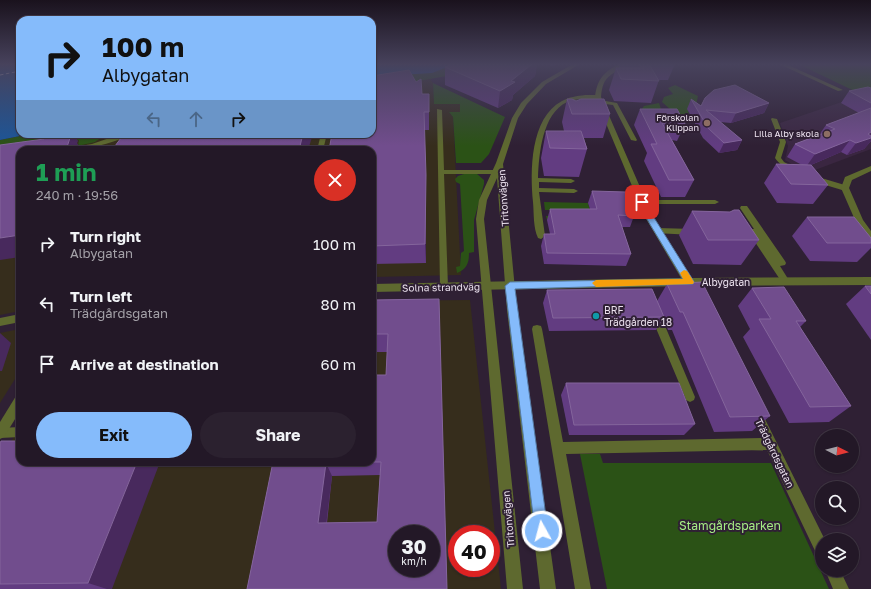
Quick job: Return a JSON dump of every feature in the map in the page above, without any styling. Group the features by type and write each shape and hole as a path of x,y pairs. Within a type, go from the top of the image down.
{"street":[{"path":"500,163 515,118 524,103 536,91"},
{"path":"599,91 599,100 642,202 649,216 690,282 700,302"},
{"path":"93,146 115,138"},
{"name":"Tritonvägen","path":"500,163 483,200 480,219 515,589"},
{"name":"Tritonvägen","path":"500,163 510,286 548,589"},
{"path":"869,232 856,214 845,188 848,179 871,168"},
{"name":"Albygatan","path":"510,286 690,282 871,281"},
{"name":"Solna strandväg","path":"376,288 510,286"},
{"path":"0,322 16,319"},
{"path":"537,329 583,589"},
{"name":"Trädgårdsgatan","path":"748,398 772,444 815,535"},
{"path":"0,433 16,407"},
{"path":"558,448 772,444"},
{"path":"835,577 841,589"}],"lane":[{"path":"541,236 535,180 536,152 542,130 549,116 565,105 583,96 616,104 634,140"},
{"path":"439,110 444,287"},
{"path":"774,119 783,142 782,147 778,150 778,158 782,163 804,175 845,188"},
{"path":"441,172 496,172"},
{"path":"535,180 571,181"},
{"path":"536,190 574,191"},
{"path":"642,202 715,202"},
{"path":"743,212 786,282"},
{"path":"658,231 701,232"},
{"path":"643,283 647,293"},
{"path":"652,304 690,397"},
{"path":"0,433 16,432"}],"shaded area":[{"path":"376,91 433,91 434,104 460,103 460,112 449,112 453,117 461,275 376,277 376,146 16,146 16,312 0,315 0,140 16,137 376,138"},
{"name":"Lilla Alby skola","path":"871,92 871,149 807,173 785,160 788,146 780,123"},
{"path":"470,300 494,525 448,525 448,577 500,577 501,589 0,589 0,460 16,434 16,466 376,466 376,301"},
{"path":"16,330 16,377 0,403 0,333"}],"green space":[{"path":"433,91 451,91 505,117 489,154 481,163 456,163 453,117 449,112 460,112 460,104 434,104"},
{"path":"671,91 689,91 698,96 696,105 689,107 688,111 690,117 681,120 641,110 644,106 659,103 661,109 669,113 670,109 662,102 664,97 673,94"},
{"path":"856,91 871,91 871,92 863,95"},
{"path":"16,137 47,138 0,147 0,140"},
{"path":"64,138 100,138 95,142 78,146 79,140 54,146 21,146"},
{"path":"16,147 16,150 0,150"},
{"path":"464,174 477,174 484,180 484,184 474,220 474,252 469,253 467,265 463,270 457,273 456,267 460,266 461,253 464,251 460,184 456,182 455,179"},
{"path":"544,202 588,203 593,221 547,220 546,216 558,216 557,210 545,210"},
{"name":"Stamgårdsparken","path":"580,454 600,454 603,463 771,463 815,559 815,577 823,577 829,589 607,589"}],"water":[{"path":"0,91 16,91 16,137 0,140"}],"building":[{"path":"376,91 422,91 422,94 429,94 429,112 424,112 426,175 425,244 376,246 376,146 330,146 331,138 376,138"},
{"path":"712,91 747,91 769,103 736,113 706,110 742,140 724,143 708,128 691,99 701,106 705,98"},
{"path":"850,91 871,91 871,103"},
{"path":"567,99 576,101 581,99 604,99 610,114 572,114"},
{"path":"871,108 871,132 868,134 871,138 856,143 850,140 815,154 795,144 835,129 826,125"},
{"path":"640,109 677,109 685,124 662,123 694,180 669,180 651,144 657,144"},
{"path":"546,131 581,131 587,149 550,148"},
{"path":"70,138 67,146 16,146 16,236 0,238 0,145 44,139"},
{"path":"121,138 302,138 300,146 115,146"},
{"path":"776,164 811,165 828,185 791,184"},
{"path":"592,191 626,192 634,216 618,215 631,254 547,253 544,234 555,234 550,209 597,209"},
{"path":"739,210 759,240 708,240 692,211 730,212"},
{"path":"807,217 854,217 871,238 871,243 827,243"},
{"path":"702,282 770,416 730,417 683,312 680,312 667,284"},
{"path":"865,286 871,286 871,294"},
{"path":"784,287 806,321 796,321 851,406 810,407 759,319 771,319 752,288"},
{"path":"652,289 664,317 553,318 547,290"},
{"path":"439,299 447,589 247,589 272,466 326,466 318,523 377,522 381,462 376,462 376,375 386,375 388,334 376,334 376,300"},
{"path":"566,383 679,383 695,424 574,425"},
{"path":"1,441 16,441 16,466 135,466 88,583 0,584"}],"slow traffic":[{"path":"596,283 690,282 684,273"}],"place":[{"name":"Förskolan Klippan","path":"707,123"},
{"name":"Lilla Alby skola","path":"827,134"},
{"name":"BRF Trädgården 18","path":"596,316"}],"route":[{"path":"542,531 510,286 541,284 690,282 649,216 642,202"}]}
